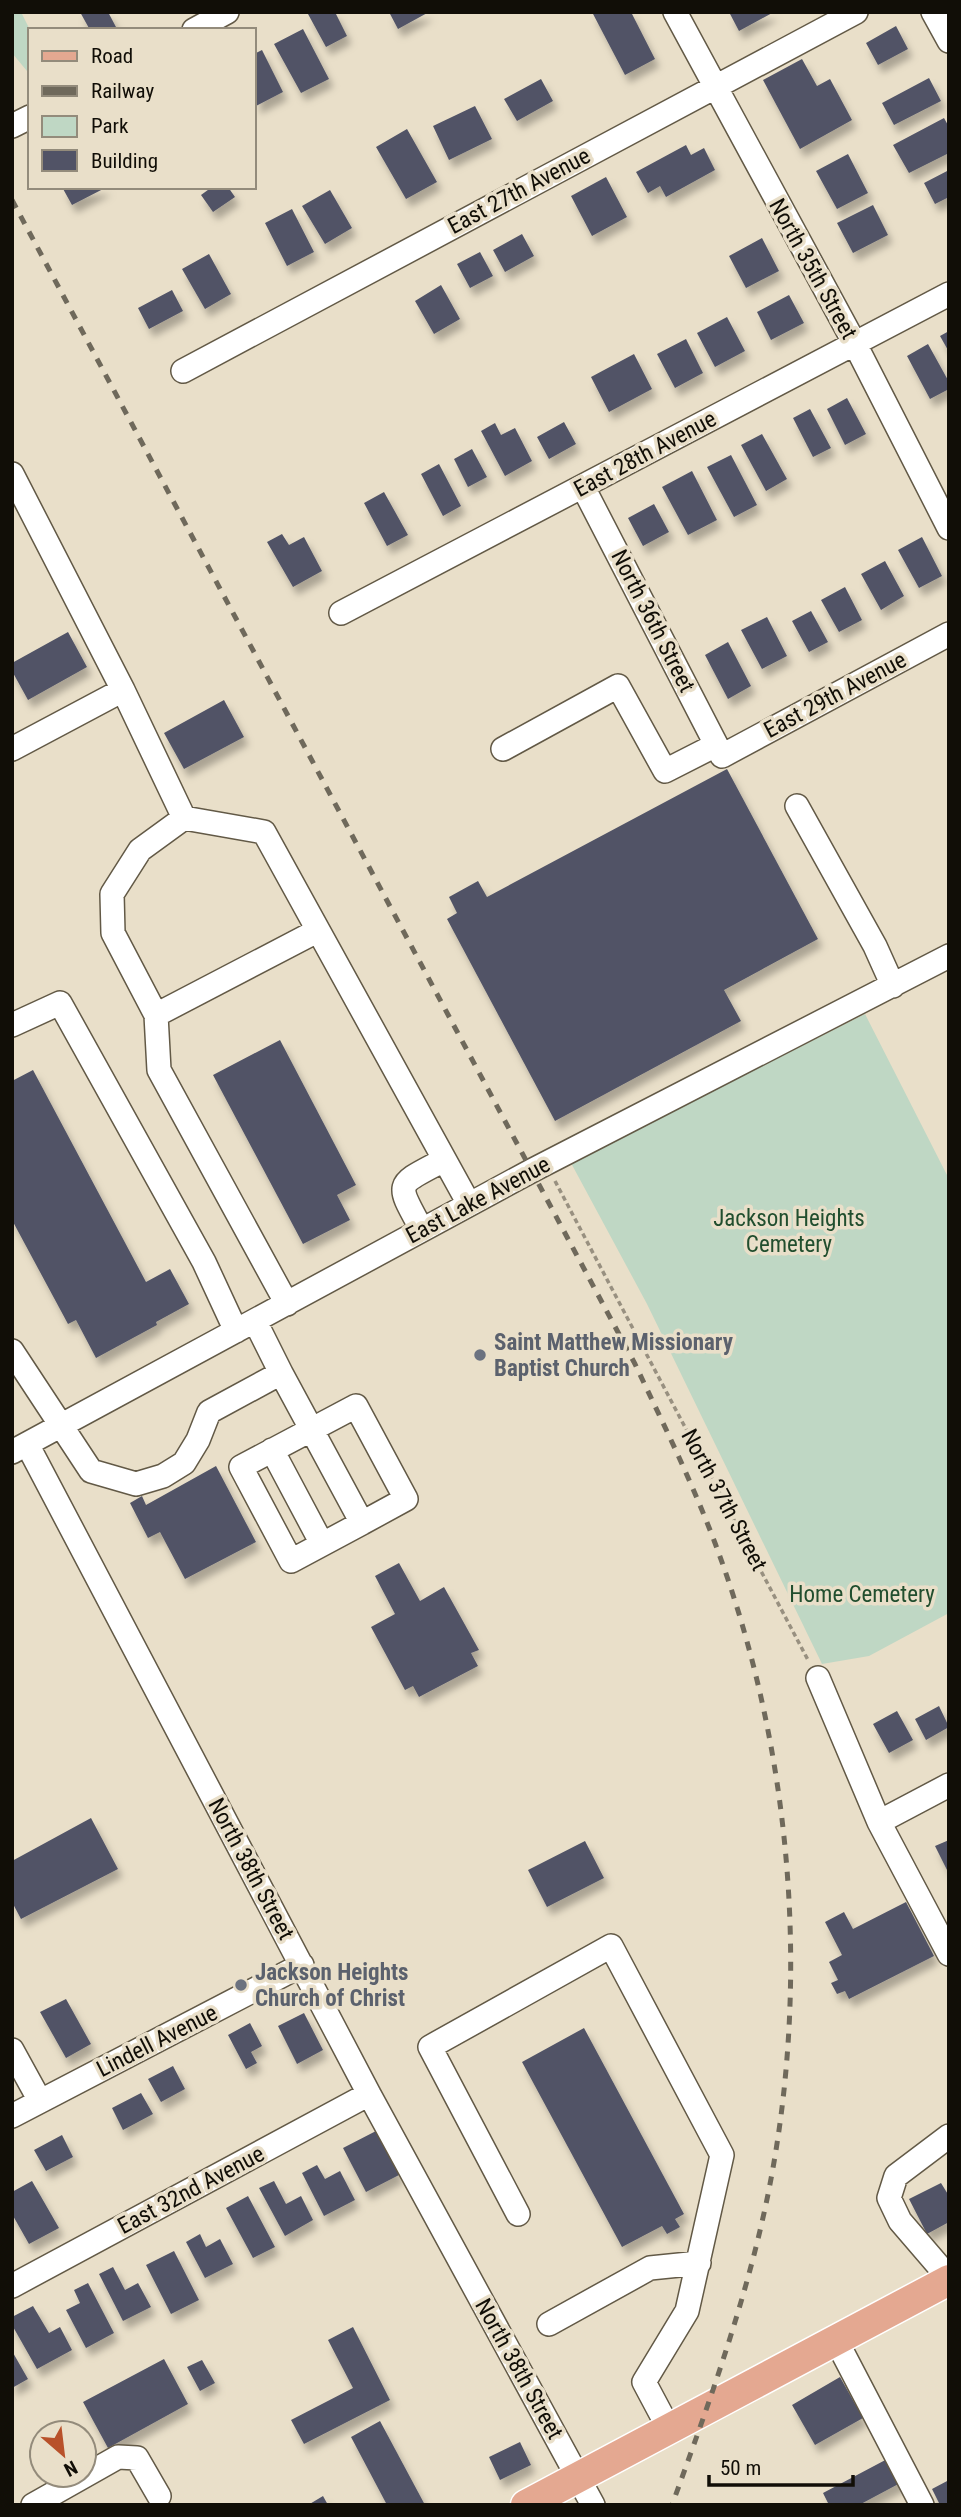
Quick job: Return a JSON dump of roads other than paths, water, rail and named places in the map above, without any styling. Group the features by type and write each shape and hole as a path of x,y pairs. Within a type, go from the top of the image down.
{"main road":[{"path":"526,2505 949,2279"}],"street":[{"path":"198,28 227,12"},
{"name":"North 35th Street","path":"675,12 713,88 855,344 949,528"},
{"name":"East 27th Avenue","path":"183,371 856,12"},
{"path":"933,12 949,41"},
{"path":"12,126 28,118"},
{"name":"East 28th Avenue","path":"341,613 949,294"},
{"path":"12,474 184,818"},
{"name":"North 36th Street","path":"583,487 719,750"},
{"name":"East 29th Avenue","path":"503,749 618,686 665,771 719,750 949,634"},
{"path":"12,749 122,690"},
{"path":"797,806 875,946 893,986"},
{"path":"287,1304 159,1070 156,1015 113,933 112,894 140,850 184,818 264,832 469,1204"},
{"path":"156,1015 317,931"},
{"name":"East Lake Avenue","path":"20,1448 546,1163 949,957"},
{"path":"12,1025 60,1003 204,1262 245,1326 281,1373 362,1523"},
{"path":"422,1230 402,1194 402,1187 407,1180 444,1160"},
{"path":"12,1351 91,1471 136,1484 163,1476 184,1462 198,1440 209,1412 281,1373"},
{"path":"356,1406 406,1499 290,1561 241,1467 272,1450 356,1406"},
{"name":"North 38th Street","path":"20,1448 593,2505"},
{"path":"272,1450 322,1544"},
{"path":"818,1678 879,1822 949,1954"},
{"path":"879,1822 949,1785"},
{"path":"518,2214 430,2047 611,1946 722,2155 687,2311 644,2382 669,2429"},
{"name":"Lindell Avenue","path":"12,2116 302,1965"},
{"path":"12,2050 40,2101"},
{"name":"East 32nd Avenue","path":"12,2286 369,2094"},
{"path":"949,2136 896,2176 889,2198 900,2221 949,2279"},
{"path":"549,2324 650,2268 699,2263"},
{"path":"836,2340 922,2505"},
{"path":"33,2505 118,2457 137,2458 159,2496"}],"railway":[{"path":"12,200 635,1364 706,1520 741,1622 762,1703 778,1786 787,1870 791,1954 788,2038 780,2122 757,2242 724,2356 672,2505"}],"place":[{"name":"Saint Matthew Missionary Baptist Church","path":"480,1355"},
{"name":"Jackson Heights Church of Christ","path":"241,1985"}],"park label":[{"name":"Jackson Heights Cemetery","path":"789,1231"},
{"name":"Home Cemetery","path":"862,1594"}]}
